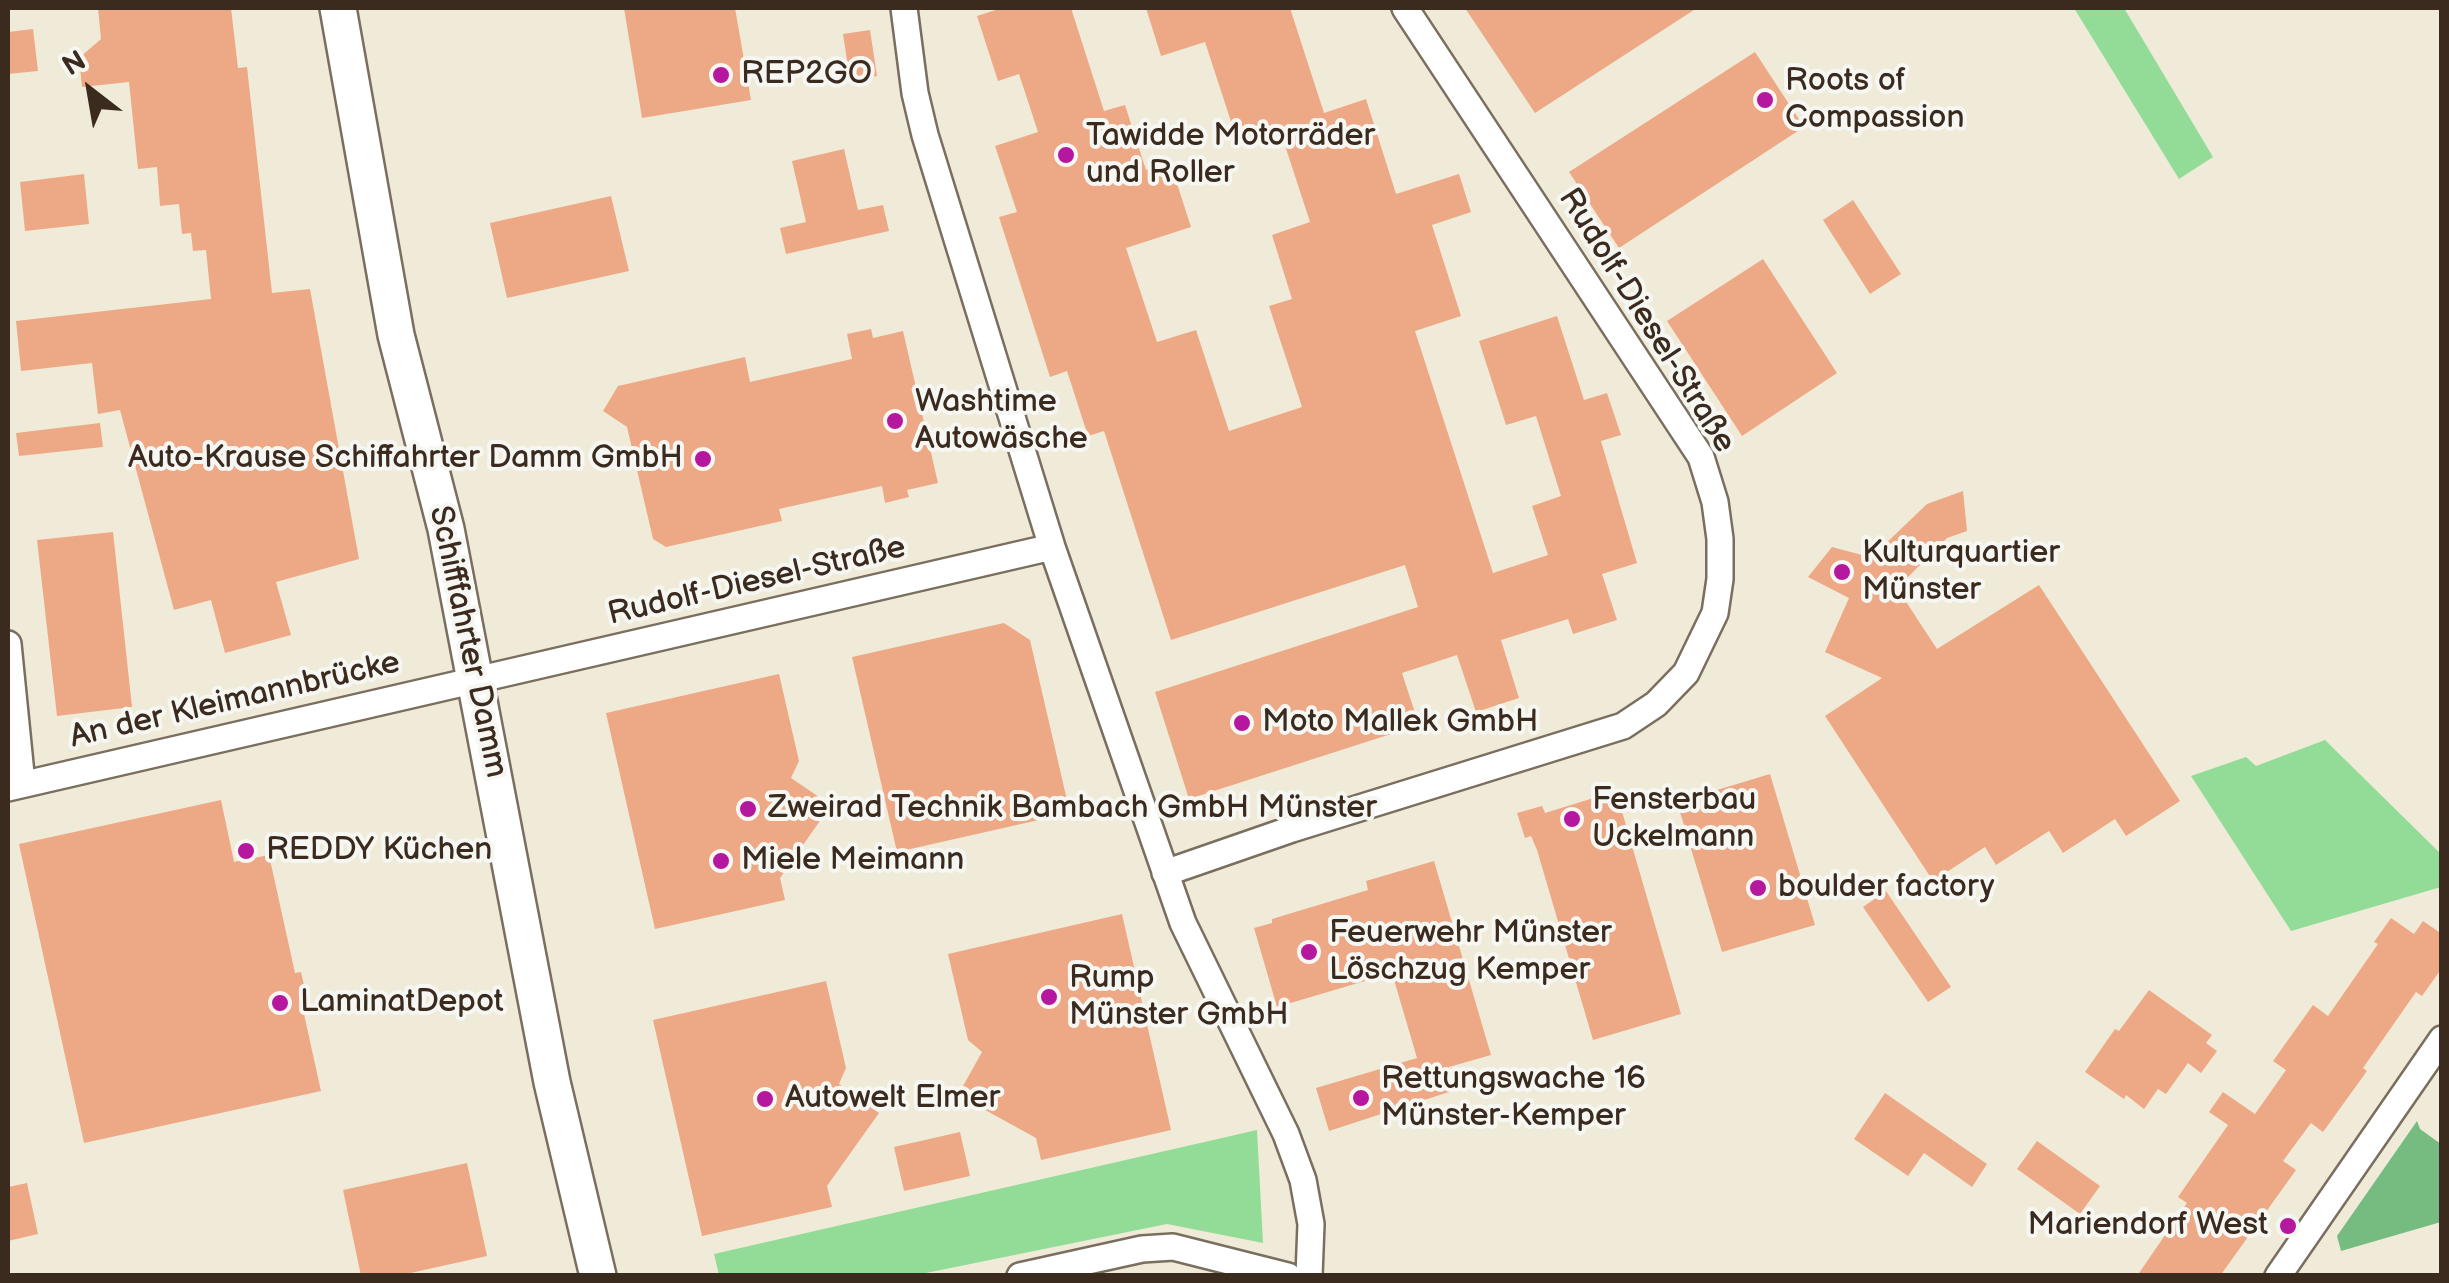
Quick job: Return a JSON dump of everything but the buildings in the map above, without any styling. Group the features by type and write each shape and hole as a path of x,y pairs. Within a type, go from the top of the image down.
{"main road":[{"name":"Schifffahrter Damm","path":"338,8 396,334 446,530 552,1082 598,1276"}],"street":[{"path":"904,8 915,93 925,135 1052,547 1183,923 1286,1134 1303,1180 1311,1224 1309,1276"},
{"name":"Rudolf-Diesel-Straße","path":"1165,873 1622,726 1656,704 1686,673 1716,613 1720,539 1716,502 1701,456 1404,8"},
{"name":"Rudolf-Diesel-Straße","path":"477,679 1052,547"},
{"path":"8,644 15,786"},
{"name":"An der Kleimannbrücke","path":"15,786 477,679"},
{"path":"2278,1276 2442,1039"},
{"path":"1020,1276 1142,1249 1173,1247 1288,1276"}],"green space":[{"path":"2074,8 2124,8 2213,157 2179,179"},
{"path":"2325,740 2441,854 2441,887 2291,931 2191,776 2246,757 2256,766"},
{"path":"2417,1121 2420,1129 2441,1144 2441,1222 2341,1251 2337,1236"},
{"path":"1257,1130 1263,1243 1167,1224 916,1275 719,1275 714,1254"}],"place":[{"name":"REP2GO","path":"721,75"},
{"name":"Roots of Compassion","path":"1765,100"},
{"name":"Tawidde Motorräder und Roller","path":"1066,155"},
{"name":"Washtime Autowäsche","path":"895,421"},
{"name":"Auto-Krause Schiffahrter Damm GmbH","path":"703,459"},
{"name":"Kulturquartier Münster","path":"1842,572"},
{"name":"Moto Mallek GmbH","path":"1242,723"},
{"name":"Zweirad Technik Bambach GmbH Münster","path":"748,809"},
{"name":"Fensterbau Uckelmann","path":"1572,819"},
{"name":"REDDY Küchen","path":"246,851"},
{"name":"Miele Meimann","path":"721,861"},
{"name":"boulder factory","path":"1758,888"},
{"name":"Feuerwehr Münster Löschzug Kemper","path":"1309,952"},
{"name":"Rump Münster GmbH","path":"1049,997"},
{"name":"LaminatDepot","path":"280,1003"},
{"name":"Rettungswache 16 Münster-Kemper","path":"1361,1098"},
{"name":"Autowelt Elmer","path":"765,1099"},
{"name":"Mariendorf West","path":"2288,1226"}]}
